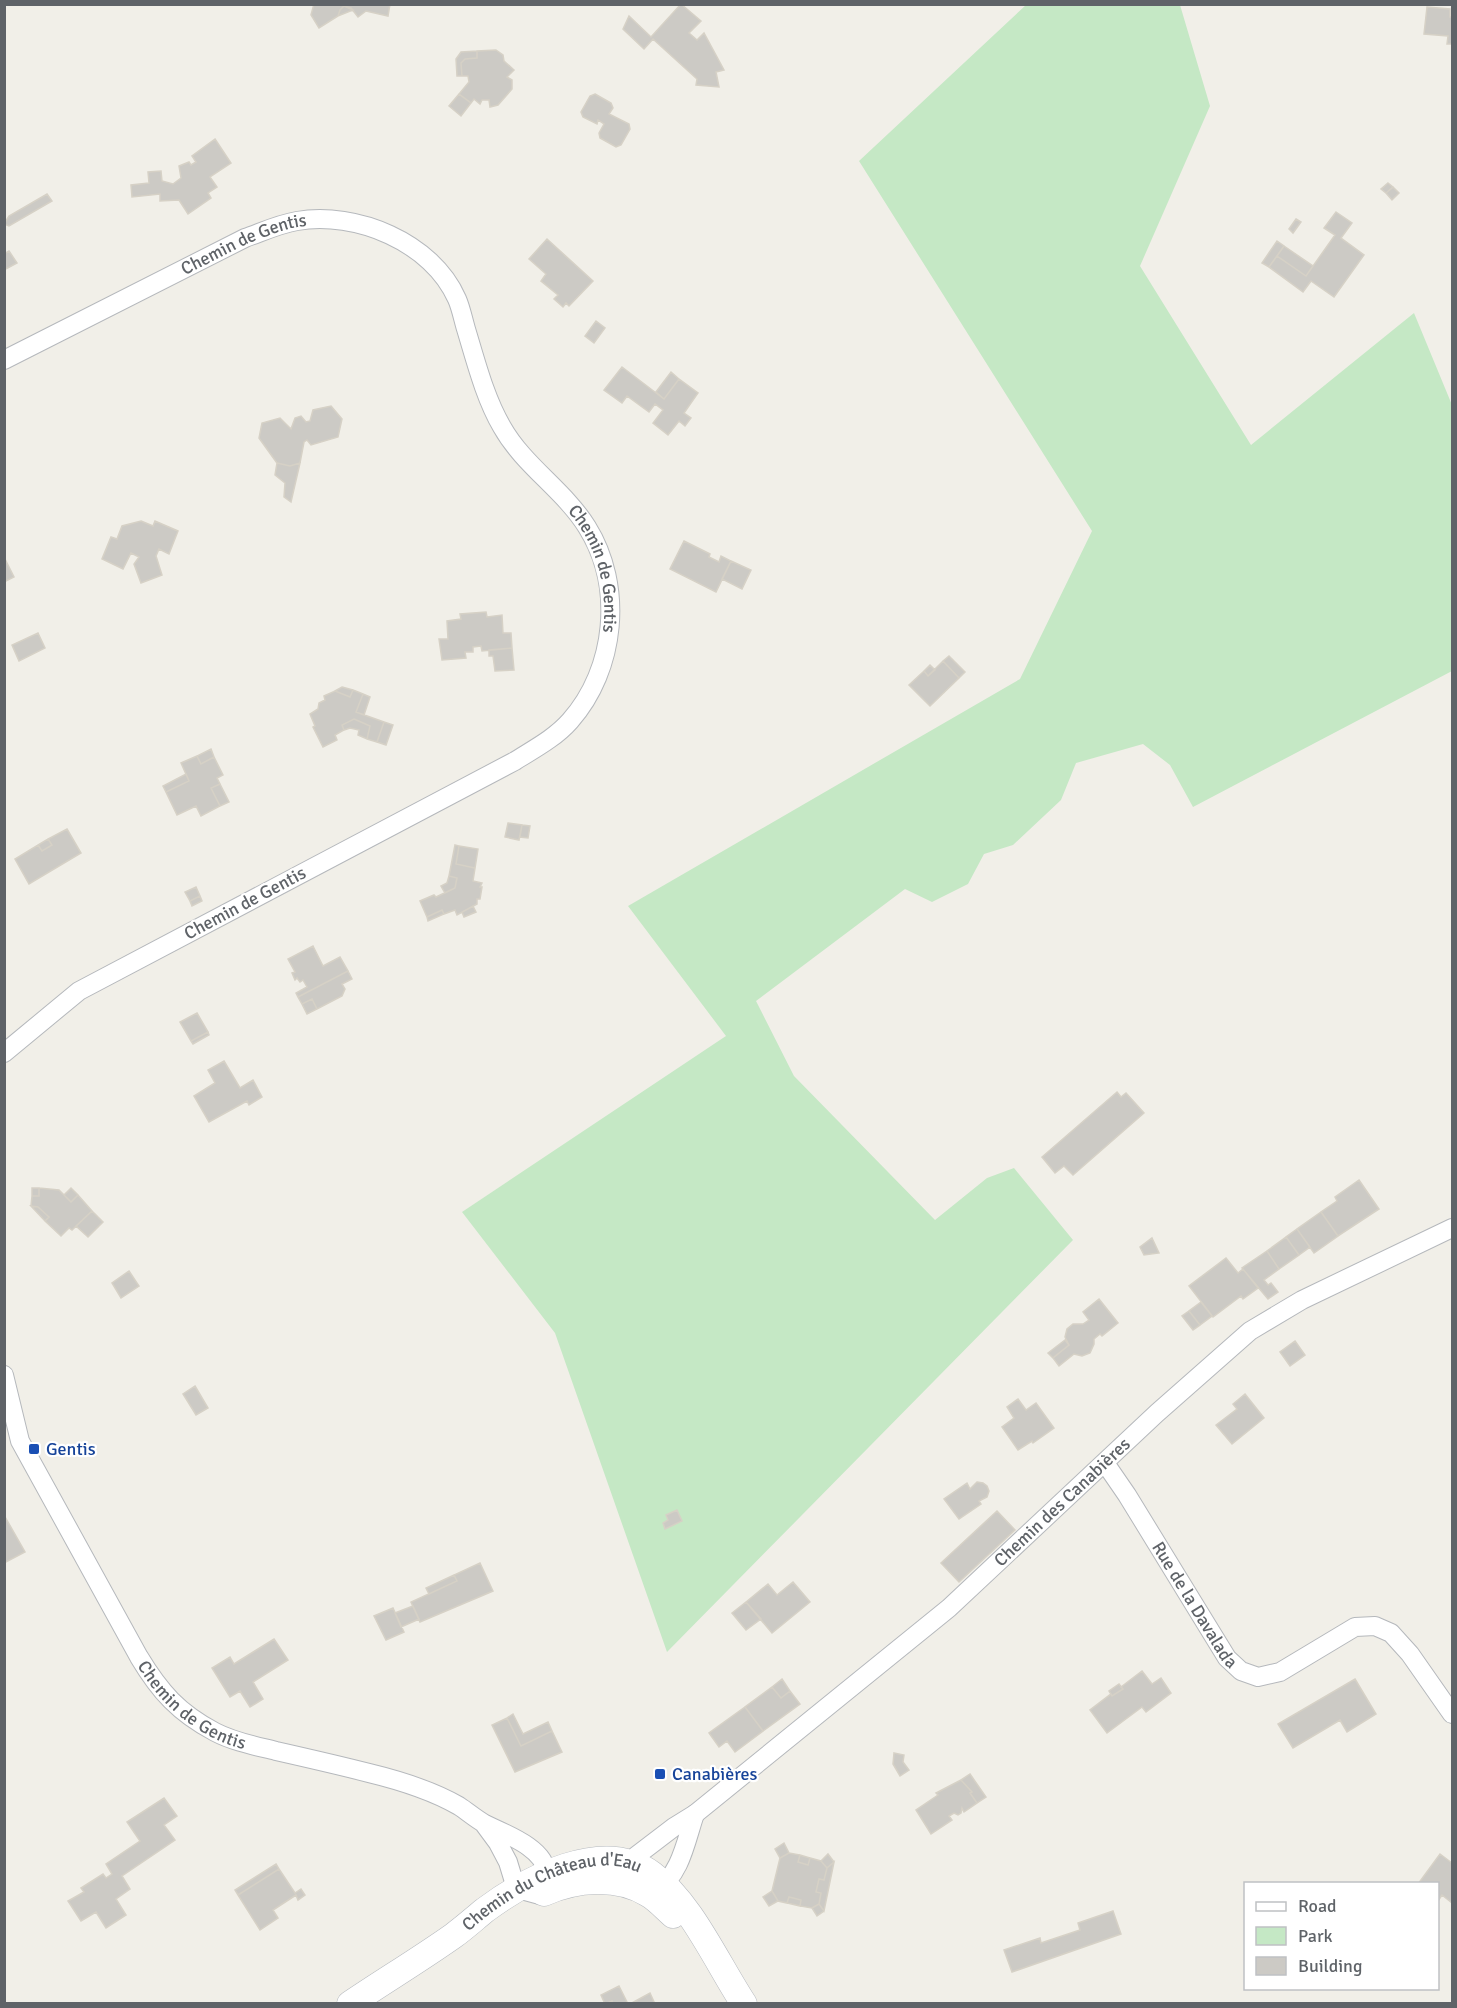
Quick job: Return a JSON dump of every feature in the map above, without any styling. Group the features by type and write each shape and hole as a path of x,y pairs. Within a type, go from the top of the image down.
{"street":[{"name":"Chemin de Gentis","path":"4,360 245,238 277,227 297,221 327,220 354,224 386,233 411,246 435,266 457,298 487,393 502,428 530,464 587,526 602,557 611,593 609,634 603,665 588,694 570,721 546,742 516,762 79,991 4,1053"},
{"name":"Chemin des Canabières","path":"645,1882 636,1856 695,1815 949,1608 1157,1413 1250,1331 1302,1300 1452,1228"},
{"name":"Chemin de Gentis","path":"4,1375 12,1441 152,1679 167,1698 187,1716 218,1734 252,1745 371,1773 409,1785 458,1805 484,1824 521,1841 534,1851 544,1865 535,1886 515,1885 508,1862 484,1824"},
{"name":"Rue de la Davalada","path":"1105,1463 1227,1658 1240,1671 1258,1677 1280,1672 1356,1627 1375,1626 1391,1633 1410,1654 1452,1714"},
{"path":"695,1815 679,1860 645,1882 724,1974 744,2004"},
{"name":"Chemin du Château d'Eau","path":"350,2004 454,1935 535,1886 559,1886 582,1881 645,1882"}],"green space":[{"path":"1026,5 1180,5 1210,106 1140,266 1251,445 1414,313 1452,405 1452,671 1193,807 1170,765 1143,744 1076,763 1061,800 1013,845 984,854 968,884 932,902 905,889 756,1001 794,1076 935,1220 987,1178 1014,1168 1073,1240 667,1652 555,1333 462,1212 726,1036 628,906 1020,679 1092,531 859,161"}],"building":[{"path":"314,4 390,4 388,16 366,11 358,17 351,8 344,6 338,16 319,28 311,15"},
{"path":"681,4 701,21 689,33 697,40 704,33 724,70 716,72 719,87 696,85 697,79 653,39 644,49 623,29 629,16 651,37"},
{"path":"344,6 353,10 338,16 340,10"},
{"path":"1427,7 1450,9 1452,44 1447,44 1448,36 1424,34"},
{"path":"496,50 503,55 504,61 514,70 507,77 512,80 512,89 498,105 490,107 489,100 482,100 480,104 474,99 471,103 459,94 469,82 468,76 462,76 461,63 465,59 477,58 477,51"},
{"path":"477,51 477,58 465,59 461,63 462,76 457,76 456,59 461,52"},
{"path":"459,94 471,103 461,116 449,106"},
{"path":"595,94 611,103 613,108 609,114 629,124 630,129 621,145 616,147 600,138 599,133 604,124 598,120 597,124 583,117 581,112 590,96"},
{"path":"215,139 231,163 210,177 217,187 208,193 211,198 188,214 179,200 160,201 160,194 132,197 131,185 149,183 148,172 161,171 162,181 173,184 181,178 179,166 196,162 192,156"},
{"path":"1388,183 1393,187 1386,193 1381,189"},
{"path":"1393,187 1399,193 1392,200 1386,193"},
{"path":"47,194 52,201 9,226 4,224 9,216"},
{"path":"1336,212 1352,223 1341,238 1364,255 1334,297 1311,281 1303,292 1269,267 1277,256 1306,276 1335,235 1324,228"},
{"path":"1296,219 1301,222 1293,233 1289,229"},
{"path":"547,239 593,281 569,306 566,303 563,307 554,299 558,295 541,281 546,274 529,259"},
{"path":"1277,241 1284,246 1269,267 1262,263"},
{"path":"1284,246 1313,266 1306,276 1277,256"},
{"path":"9,251 17,263 4,270 4,254"},
{"path":"596,321 605,328 594,343 585,336"},
{"path":"622,367 664,399 679,379 698,393 684,413 691,418 685,426 679,421 668,435 653,423 663,410 655,404 649,412 627,396 622,403 604,390"},
{"path":"671,372 679,379 664,399 656,392"},
{"path":"331,406 342,419 338,437 311,445 307,440 304,442 300,463 290,466 277,463 259,438 262,423 280,418 291,429 295,418 301,416 306,422 310,421 313,410"},
{"path":"277,463 290,466 300,463 291,502 284,497 285,483 275,475"},
{"path":"141,521 153,526 155,521 178,531 169,554 159,549 156,556 162,575 141,583 134,564 139,557 131,553 123,569 102,559 111,537 117,539 122,526"},
{"path":"684,541 710,554 709,557 719,562 721,556 731,561 716,592 670,569"},
{"path":"4,557 14,577 4,582"},
{"path":"731,561 751,570 742,589 722,579"},
{"path":"486,612 487,617 502,615 503,633 511,633 512,648 482,651 481,646 473,647 473,652 465,652 466,658 442,660 439,639 448,639 447,621 461,619 460,614"},
{"path":"38,633 45,648 19,661 12,645"},
{"path":"512,648 514,670 495,671 493,656 489,656 489,650"},
{"path":"949,656 965,672 959,678 943,661"},
{"path":"943,661 959,678 930,706 909,685 924,671 928,676"},
{"path":"930,665 935,670 928,676 924,671"},
{"path":"342,687 353,690 350,697 335,691"},
{"path":"353,690 363,694 356,712 384,722 377,742 367,739 370,726 354,719 342,725 344,730 335,735 337,740 323,747 313,727 315,726 310,714 318,709 319,703 325,700 324,696 335,691 350,697"},
{"path":"363,694 370,697 364,715 356,712"},
{"path":"354,719 370,726 367,739 358,735 359,730 350,728 344,730 342,725"},
{"path":"384,722 393,725 386,745 377,742"},
{"path":"211,749 214,757 201,764 197,756"},
{"path":"197,756 201,764 214,757 223,775 217,778 220,784 211,788 220,806 201,816 196,806 177,815 166,792 189,781 181,763"},
{"path":"186,774 189,781 166,792 163,786"},
{"path":"220,784 229,802 220,806 211,788"},
{"path":"508,823 522,825 519,840 505,837"},
{"path":"522,825 530,826 528,838 520,837"},
{"path":"67,829 81,853 29,884 15,859 38,845 42,851 52,845 48,839"},
{"path":"48,839 52,845 42,851 38,845"},
{"path":"455,845 459,846 456,864 475,868 473,881 482,883 480,899 477,899 477,904 457,915 455,910 444,914 442,910 427,917 420,901 434,895 436,897 455,888 457,878 449,876"},
{"path":"459,846 478,849 475,868 456,864"},
{"path":"449,876 457,878 455,888 445,893 441,886 447,883"},
{"path":"196,887 200,896 190,901 185,892"},
{"path":"200,896 202,901 192,906 190,901"},
{"path":"473,906 476,912 464,917 462,912"},
{"path":"442,910 444,914 428,921 427,917"},
{"path":"313,946 323,966 340,957 348,971 298,997 296,993 307,987 303,980 300,982 297,978 295,980 292,973 295,972 288,959"},
{"path":"348,971 352,979 342,984 345,989 342,996 317,1009 312,999 302,1004 298,997"},
{"path":"312,999 317,1009 307,1014 302,1004"},
{"path":"197,1013 208,1032 191,1041 180,1022"},
{"path":"208,1032 209,1035 193,1044 191,1041"},
{"path":"224,1061 240,1088 253,1080 262,1097 249,1105 247,1101 209,1122 194,1096 215,1083 208,1070"},
{"path":"1117,1092 1121,1097 1126,1093 1144,1113 1073,1175 1064,1166 1055,1173 1042,1157"},
{"path":"1359,1180 1379,1209 1338,1236 1321,1212 1337,1201 1335,1197"},
{"path":"32,1188 39,1188 39,1196 32,1196"},
{"path":"39,1188 59,1190 71,1202 78,1195 92,1211 72,1230 69,1228 61,1236 45,1221 49,1217 38,1207 31,1206 32,1196 39,1196"},
{"path":"71,1188 78,1195 71,1202 64,1195"},
{"path":"31,1206 38,1207 49,1217 45,1221"},
{"path":"92,1211 103,1222 88,1237 76,1226"},
{"path":"1321,1212 1338,1236 1314,1253 1297,1229"},
{"path":"1297,1229 1310,1247 1299,1255 1286,1237"},
{"path":"1286,1237 1299,1255 1279,1269 1267,1251"},
{"path":"1152,1238 1159,1253 1144,1255 1140,1247"},
{"path":"1267,1251 1279,1269 1264,1280 1268,1285 1271,1283 1278,1292 1268,1299 1242,1268"},
{"path":"1226,1258 1238,1273 1243,1269 1258,1288 1243,1299 1241,1296 1213,1317 1189,1286"},
{"path":"129,1271 139,1286 121,1298 112,1283"},
{"path":"1099,1299 1118,1323 1102,1336 1100,1334 1094,1339 1090,1353 1082,1356 1074,1354 1059,1366 1053,1358 1069,1345 1065,1337 1067,1329 1073,1324 1083,1324 1089,1320 1083,1312"},
{"path":"1201,1302 1212,1316 1200,1325 1189,1311"},
{"path":"1189,1311 1200,1325 1193,1330 1182,1316"},
{"path":"1065,1340 1069,1345 1053,1358 1048,1353"},
{"path":"1295,1341 1305,1355 1290,1366 1280,1352"},
{"path":"195,1386 208,1408 196,1415 183,1394"},
{"path":"1245,1394 1264,1418 1232,1444 1216,1425 1237,1409 1233,1404"},
{"path":"1018,1399 1026,1410 1036,1403 1054,1428 1033,1443 1032,1441 1018,1450 1002,1427 1014,1418 1007,1407"},
{"path":"977,1482 987,1486 989,1491 987,1497 959,1519 944,1499 967,1483 970,1489"},
{"path":"677,1510 682,1521 665,1529 663,1523 668,1520 666,1515"},
{"path":"997,1511 1015,1530 959,1582 941,1563"},
{"path":"4,1515 25,1552 4,1563"},
{"path":"480,1563 493,1591 420,1622 411,1602 457,1581 454,1575"},
{"path":"454,1575 457,1581 429,1594 426,1588"},
{"path":"793,1582 810,1602 772,1633 746,1602 768,1584 777,1595"},
{"path":"746,1602 761,1619 746,1630 732,1613"},
{"path":"413,1606 419,1619 401,1627 395,1613"},
{"path":"393,1608 404,1632 386,1640 374,1616"},
{"path":"274,1639 288,1660 253,1682 263,1699 250,1707 240,1691 230,1697 212,1668 230,1657 234,1664"},
{"path":"1142,1671 1152,1684 1161,1678 1171,1693 1146,1712 1142,1707 1107,1733 1090,1710 1111,1694 1112,1696 1123,1689 1121,1687"},
{"path":"782,1679 790,1691 781,1698 772,1687"},
{"path":"1355,1679 1376,1714 1347,1732 1340,1720 1293,1748 1278,1724"},
{"path":"1119,1684 1123,1689 1112,1696 1109,1691"},
{"path":"772,1687 781,1698 790,1691 800,1704 763,1731 745,1707"},
{"path":"745,1707 763,1731 735,1752 727,1741 719,1747 709,1733"},
{"path":"513,1714 523,1734 548,1722 552,1731 521,1746 507,1718"},
{"path":"507,1718 521,1746 552,1731 562,1752 515,1772 492,1725"},
{"path":"894,1753 904,1755 903,1762 909,1770 900,1776 893,1764"},
{"path":"970,1774 986,1797 977,1803 970,1793 972,1792 961,1780"},
{"path":"961,1780 972,1792 970,1793 977,1803 964,1812 962,1808 958,1815 954,1813 949,1816 952,1820 931,1834 916,1810 938,1795 936,1793"},
{"path":"164,1798 177,1816 164,1825 175,1840 122,1876 130,1889 116,1899 126,1915 106,1928 96,1912 81,1921 68,1901 84,1892 81,1888 103,1874 106,1878 112,1874 106,1864 140,1841 127,1822"},
{"path":"784,1843 789,1853 780,1858 775,1849"},
{"path":"789,1853 800,1855 798,1862 808,1865 810,1858 821,1861 827,1868 824,1880 819,1879 816,1892 821,1893 819,1904 812,1908 800,1906 801,1900 789,1897 787,1903 778,1901 772,1891 780,1858"},
{"path":"828,1854 834,1862 827,1868 821,1861"},
{"path":"1440,1854 1452,1863 1452,1903 1442,1895 1439,1900 1439,1882 1419,1882"},
{"path":"800,1855 810,1858 808,1865 798,1862"},
{"path":"834,1862 824,1911 819,1904 821,1893 816,1892 819,1879 824,1880 827,1868"},
{"path":"276,1864 279,1869 238,1895 235,1890"},
{"path":"279,1869 295,1893 301,1889 305,1895 298,1900 296,1895 273,1910 278,1918 260,1930 238,1895"},
{"path":"772,1891 778,1901 769,1906 763,1897"},
{"path":"789,1897 801,1900 800,1906 787,1903"},
{"path":"819,1904 824,1911 817,1916 812,1908"},
{"path":"1113,1911 1121,1934 1012,1972 1004,1950 1040,1938 1041,1943 1080,1930 1078,1923"},
{"path":"619,1986 628,2004 613,2004 612,2001 605,2004 601,1995"},
{"path":"650,1993 655,2004 630,2004"}],"place":[{"name":"Gentis","path":"34,1449"},
{"name":"Canabières","path":"660,1774"}]}
